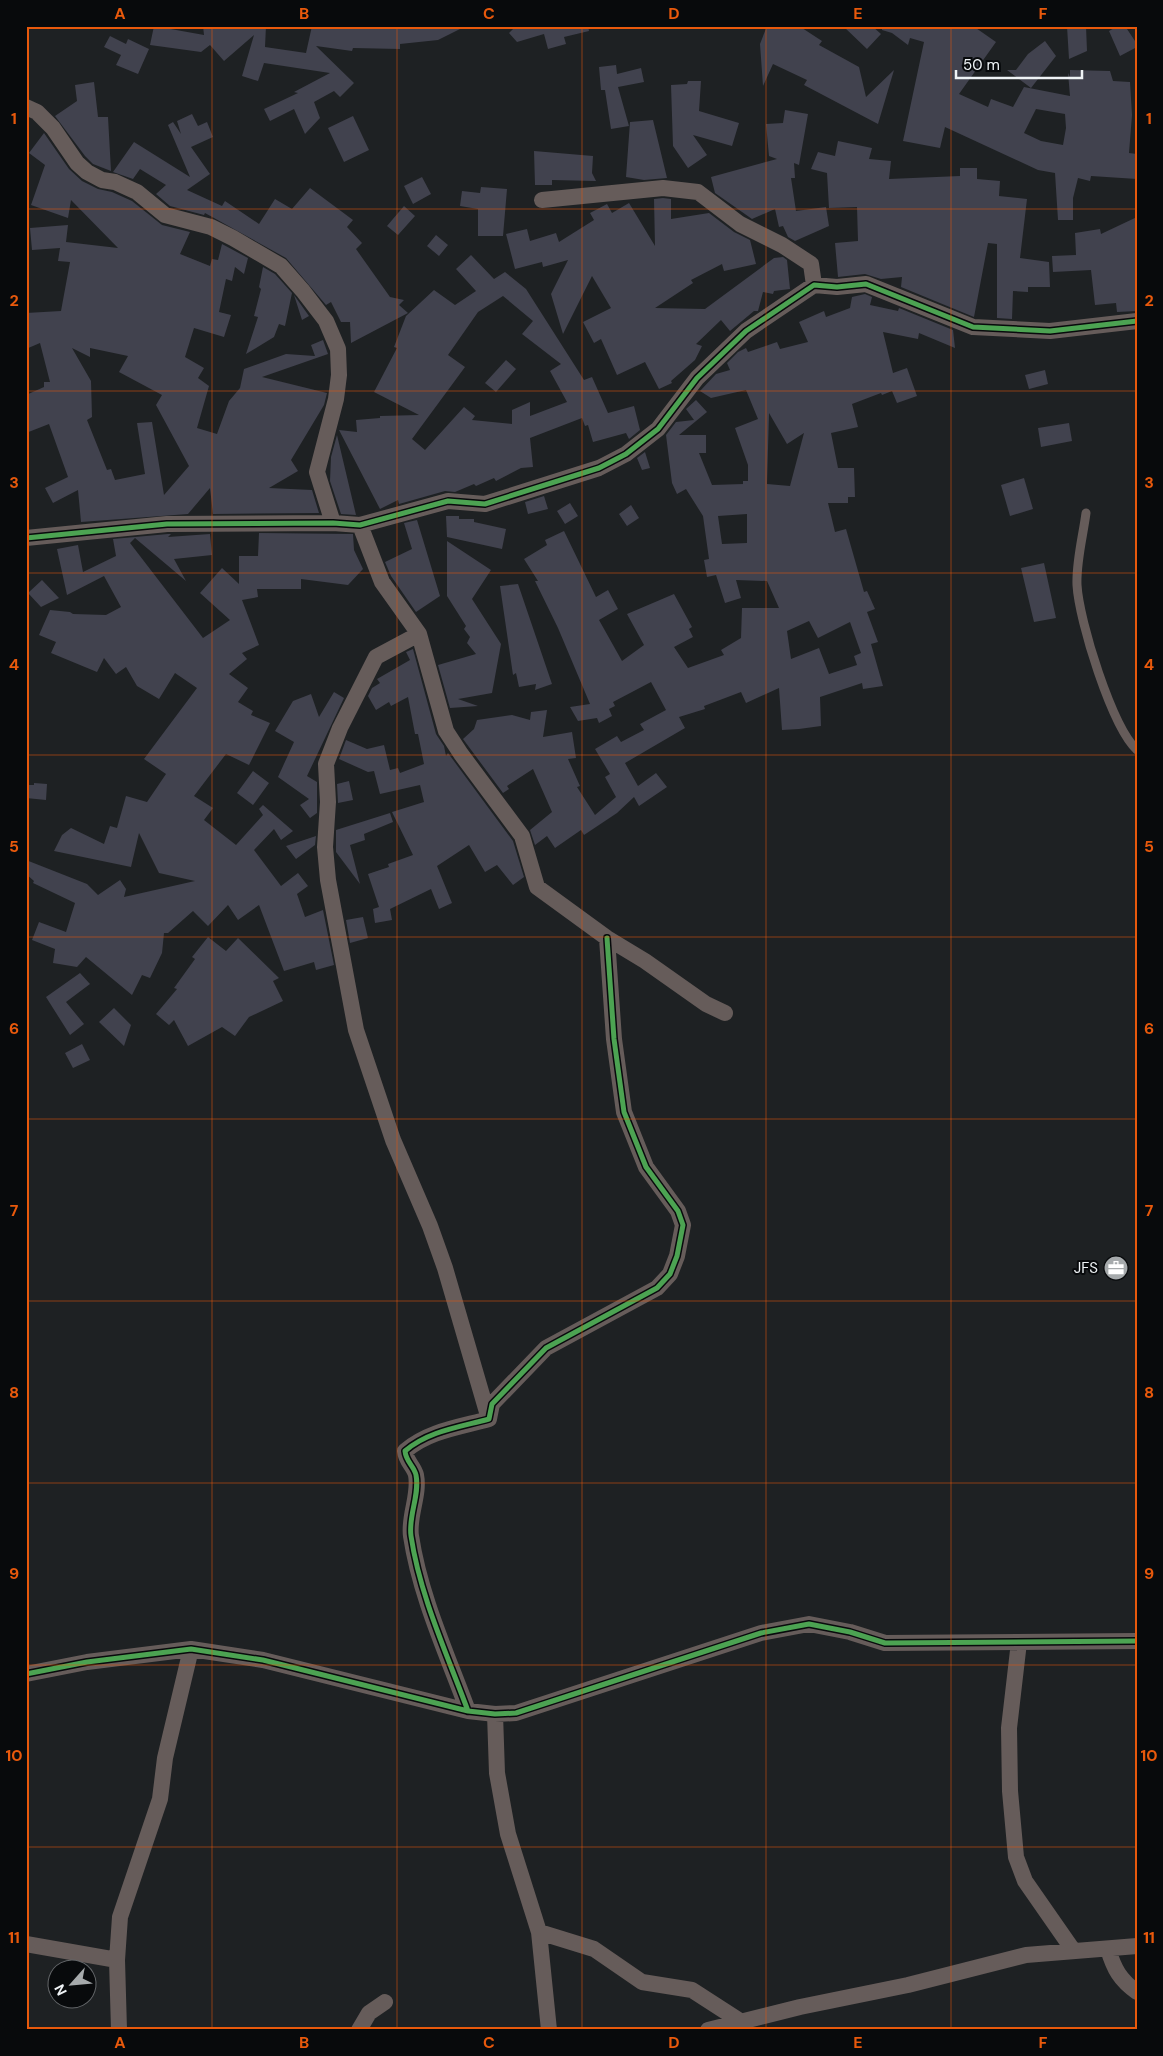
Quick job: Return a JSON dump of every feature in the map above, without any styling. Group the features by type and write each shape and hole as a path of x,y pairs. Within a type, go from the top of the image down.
{"street":[{"path":"26,107 37,112 53,128 77,163 87,172 102,180 115,182 137,192 165,214 211,227 281,266 326,321 338,348 339,375 336,399 316,472 333,523"},
{"path":"542,200 663,188 698,192 740,224 782,245 811,264 814,285"},
{"path":"26,538 167,524 333,523 360,525 448,501 485,504 573,478 626,454 658,430 697,378 746,331 814,285 866,284 973,328 1050,331 1137,320"},
{"path":"360,525 382,582 419,634 446,731 522,836 537,887 607,938 645,961 706,1004 725,1013"},
{"path":"419,634 376,657 340,728 326,764 328,802 325,847 328,880 356,1030 393,1140 430,1226 442,1260 489,1419"},
{"path":"489,1419 492,1404 546,1348 657,1288 670,1274 676,1256 682,1225 678,1210 646,1167 624,1112 614,1039 607,938"},
{"path":"468,1711 423,1591 410,1533 417,1488 416,1472 406,1460 405,1451 416,1441 428,1436 489,1419"},
{"path":"26,1674 87,1662 192,1649 262,1660 468,1711 495,1714 516,1713 761,1633 809,1624 850,1632 885,1643 1137,1641"},
{"path":"1019,1642 1009,1728 1010,1791 1016,1857 1025,1881 1073,1950"},
{"path":"119,2030 117,1960 120,1917 160,1799 165,1758 192,1649"},
{"path":"495,1714 497,1773 508,1834 532,1916 539,1932 549,2030"},
{"path":"539,1932 594,1949 642,1982 692,1990 740,2021"},
{"path":"26,1944 117,1960"},
{"path":"708,2030 740,2021 908,1985 1026,1955 1137,1946"},
{"path":"1108,1949 1115,1971 1124,1983 1137,1992"},
{"path":"359,2030 369,2013 385,2002"}],"lane":[{"path":"1086,513 1077,585 1088,639 1112,712 1137,750"}],"building":[{"path":"154,26 204,35 203,26 266,26 265,47 306,53 312,26 466,26 438,40 400,44 400,49 353,48 352,51 316,46 354,83 340,97 334,91 314,102 320,118 305,134 294,109 270,121 264,109 298,93 294,92 330,73 264,63 258,81 242,76 254,35 224,61 210,45 201,52 150,45"},
{"path":"516,26 588,26 589,31 564,37 566,44 548,49 544,34 517,42 509,33"},
{"path":"767,26 799,26 822,41 819,45 859,67 866,97 894,70 878,124 804,85 807,80 773,64 763,86 760,44"},
{"path":"843,26 872,26 881,34 867,49"},
{"path":"882,26 973,26 996,42 959,94 988,107 991,99 1013,107 1024,87 1070,96 1068,73 1070,77 1070,70 1110,71 1113,81 1130,82 1132,115 1129,153 1137,154 1137,179 1091,176 1090,181 1078,178 1073,198 1073,220 1058,220 1055,173 1038,170 945,127 940,148 903,141 924,42 910,38 908,45 892,33 882,30","holes":["1036,109 1065,114 1066,128 1063,145 1041,141 1024,133"]},
{"path":"1067,26 1086,26 1087,51 1069,59"},
{"path":"1118,26 1125,26 1137,44 1137,47 1120,56 1109,31"},
{"path":"110,36 126,44 128,39 149,49 138,74 116,65 121,55 104,47"},
{"path":"1045,41 1056,56 1031,88 1007,70 1016,70 1028,54"},
{"path":"616,65 617,74 641,68 644,82 618,87 629,126 611,129 605,90 601,90 599,67"},
{"path":"688,81 701,81 699,111 739,123 732,146 693,135 707,155 688,168 673,146 671,85 687,84"},
{"path":"94,82 98,117 108,117 111,171 93,164 55,116 77,101 75,85"},
{"path":"785,110 808,114 799,165 794,163 795,178 791,178 796,211 826,207 829,226 795,241 788,237 783,226 779,227 775,209 752,219 715,193 711,177 777,159 769,156 766,124 783,123"},
{"path":"192,114 198,126 207,122 213,137 191,147 210,174 187,190 222,206 225,201 259,224 275,199 292,209 310,188 353,220 347,227 362,243 356,249 390,297 404,300 399,305 408,313 351,343 350,322 341,322 331,302 326,305 286,258 205,213 204,215 170,206 156,194 166,185 140,169 133,179 113,172 134,142 190,177 168,125 173,122 181,134 177,121"},
{"path":"353,116 369,150 344,162 328,128"},
{"path":"653,120 667,178 644,180 626,177 630,122"},
{"path":"44,133 69,169 82,181 132,201 162,225 190,232 180,254 210,266 212,259 218,260 222,244 248,258 244,274 235,267 232,281 226,279 219,312 231,315 224,337 194,328 185,357 204,368 198,378 209,386 197,428 217,434 229,401 240,388 244,369 286,354 315,356 311,345 323,340 328,354 262,377 327,393 324,405 291,460 298,471 269,488 312,490 319,513 213,514 210,488 188,514 81,522 78,490 53,503 45,488 68,477 49,424 26,433 26,395 44,387 44,382 50,382 40,343 26,349 26,313 61,311 70,262 58,261 60,248 32,250 30,228 68,225 66,242 118,248 71,200 68,218 31,205 45,165 29,153","holes":["72,348 90,357 90,348 128,356 119,372 162,395 156,405 189,466 164,495 152,422 137,423 145,474 115,480 111,469 107,470 87,420 92,417 91,381"]},
{"path":"838,141 872,148 869,159 891,161 889,179 960,176 960,168 977,168 977,179 1000,181 999,196 1027,199 1020,258 1049,262 1050,287 1028,287 1028,292 1013,291 1012,319 997,318 997,244 988,243 974,317 901,287 902,277 881,279 865,274 838,277 835,243 858,241 857,207 829,208 827,173 811,169 818,152 835,156"},
{"path":"534,151 593,156 592,173 596,181 552,180 552,185 535,185"},
{"path":"422,177 431,194 413,204 404,186"},
{"path":"481,187 507,189 503,236 478,236 478,209 460,206 462,191 480,193"},
{"path":"654,199 671,199 671,219 709,213 734,232 750,240 756,264 724,271 722,264 691,280 693,283 655,308 705,309 774,258 783,257 787,260 790,289 774,291 773,294 763,292 758,311 754,311 730,331 721,320 696,344 702,346 695,360 671,381 672,383 659,389 645,362 617,375 601,339 594,343 583,322 611,308 592,276 563,334 551,294 568,260 543,267 542,262 515,269 506,234 527,229 530,241 556,233 559,242 594,220 590,213 607,204 612,213 629,203 655,246"},
{"path":"404,206 415,216 398,235 387,226"},
{"path":"1137,217 1137,311 1117,312 1116,303 1095,305 1091,270 1053,272 1052,256 1076,255 1075,233 1100,229 1101,234"},
{"path":"436,235 448,245 439,256 427,246"},
{"path":"471,255 494,279 505,272 526,289 584,380 592,377 608,413 634,406 640,430 629,439 626,433 593,442 588,425 585,426 582,418 530,438 533,467 521,468 496,481 494,478 455,492 445,491 399,504 398,500 380,509 339,430 357,432 356,420 380,418 380,416 419,415 374,392 397,348 394,347 406,316 434,290 455,305 476,291 456,269","holes":["503,296 533,321 522,334 561,364 550,371 567,402 530,416 530,402 512,410 512,424 472,420 475,416 464,407 425,450 412,439 465,367 448,355 478,312"]},
{"path":"263,267 275,274 292,293 285,326 279,324 274,337 246,354 258,317 254,316 261,289 259,287"},
{"path":"865,294 872,297 870,305 898,311 899,308 953,330 955,348 919,333 918,339 883,332 893,373 907,368 917,396 897,403 892,391 852,404 858,427 831,433 838,468 854,468 855,497 848,497 848,503 828,503 835,532 846,529 864,592 867,591 875,609 867,612 878,642 871,644 883,686 863,689 862,683 820,697 821,726 782,730 779,688 746,703 741,692 704,706 705,709 679,717 685,728 625,763 638,786 656,773 667,787 639,806 634,797 617,813 584,835 581,830 555,848 547,836 535,845 530,830 552,812 533,769 507,786 509,789 503,793 463,739 474,729 477,720 512,715 530,720 531,712 547,710 543,737 572,732 576,758 568,759 580,786 577,787 595,815 616,797 605,777 610,774 595,749 617,736 621,742 644,730 640,724 666,710 651,682 613,702 615,706 609,709 612,716 599,723 597,718 578,721 570,707 590,704 558,628 535,581 538,581 524,559 547,545 545,540 564,531 596,597 608,590 618,609 599,620 622,661 644,645 627,614 674,594 692,627 689,629 693,637 674,647 688,668 724,655 721,650 741,638 742,608 779,608 767,581 736,580 741,598 725,603 716,575 707,577 704,560 709,559 703,516 686,489 677,494 672,483 666,435 676,422 694,420 686,409 696,400 707,412 679,435 706,435 706,453 699,453 712,485 743,484 743,481 748,481 748,465 735,428 758,419 746,390 711,398 700,391 716,374 730,370 727,363 738,352 746,348 748,352 777,342 780,349 808,342 799,322 824,311 826,317 850,308 852,297","holes":["769,413 787,444 804,433 790,486 767,484","747,514 747,543 722,544 718,516","809,621 818,638 850,622 861,653 854,656 857,665 829,674 819,648 791,659 787,631"]},
{"path":"294,295 309,316 302,320"},
{"path":"506,360 516,369 496,392 485,383"},
{"path":"1045,370 1048,384 1029,389 1025,375"},
{"path":"1069,423 1072,441 1041,447 1038,428"},
{"path":"337,435 356,515 341,514 330,481 331,457"},
{"path":"645,452 650,468 642,470 637,458"},
{"path":"1024,478 1033,509 1010,516 1001,485"},
{"path":"544,496 548,509 528,514 525,502"},
{"path":"570,503 578,516 565,524 557,511"},
{"path":"631,505 639,518 627,526 619,514"},
{"path":"446,516 459,516 459,519 474,519 474,522 506,529 502,549 447,537"},
{"path":"417,520 440,596 416,612 391,576 385,562 412,549 404,523"},
{"path":"259,533 353,534 354,550 363,569 348,585 301,579 301,589 257,589 258,597 242,600 259,645 242,653 247,659 229,674 248,688 238,702 253,711 251,715 270,723 249,765 226,754 194,796 213,808 204,820 236,845 263,815 259,809 263,805 293,831 281,840 274,829 254,850 281,886 298,873 308,886 297,894 305,917 323,910 334,965 316,970 314,962 284,971 259,905 238,920 228,905 208,926 193,911 168,933 164,933 162,953 150,978 142,975 132,995 86,957 77,967 53,963 55,949 32,940 39,922 66,932 75,903 33,883 34,881 26,874 26,860 87,884 98,895 120,880 126,889 124,897 195,881 159,873 139,833 131,867 54,851 62,835 71,828 104,844 110,826 117,828 126,796 147,802 166,774 144,759 197,688 175,673 159,699 137,686 126,667 116,674 104,658 97,672 51,653 56,642 39,635 50,610 73,614 106,615 121,607 104,576 67,595 57,549 78,545 83,572 116,556 113,539 168,534 171,534 168,537 210,534 212,555 174,559 186,581 135,538 130,543 203,638 230,620 200,593 222,568 239,584 239,556 258,556"},
{"path":"447,541 491,570 472,599 501,644 492,693 458,699 478,706 450,708 438,665 476,654 467,643 470,637 464,629 466,626 447,596"},
{"path":"1044,563 1056,618 1034,622 1021,568"},
{"path":"42,580 59,598 41,607 28,593"},
{"path":"518,584 552,684 535,690 536,684 519,687 516,673 513,675 500,586"},
{"path":"413,649 436,734 444,746 446,756 448,753 513,841 524,877 513,885 497,865 485,872 469,845 437,866 452,903 439,909 431,889 390,909 392,920 375,923 373,909 379,907 368,874 389,867 388,864 413,855 392,812 424,802 420,785 380,794 374,771 368,772 339,759 346,740 367,749 384,745 390,770 398,768 400,773 424,764 418,734 415,734 408,697 391,706 389,702 376,710 368,696 372,688 380,683 377,679 410,660 406,652"},
{"path":"334,692 344,698 307,776 317,782 317,813 310,818 300,805 309,799 278,777 294,742 275,731 293,701 311,694 319,717"},
{"path":"253,771 269,783 253,805 237,793"},
{"path":"349,781 353,800 338,803 337,784"},
{"path":"34,783 47,784 46,800 26,798 26,785 34,785"},
{"path":"390,813 393,822 364,834 365,840 350,845 360,884 336,852 336,830"},
{"path":"316,836 315,845 296,859 286,846"},
{"path":"363,917 368,938 350,943 346,920"},
{"path":"208,937 226,951 238,938 279,978 273,981 283,1001 249,1017 235,1036 222,1027 188,1046 174,1020 169,1025 156,1014 177,989 174,988 195,959 192,957"},
{"path":"80,973 90,984 66,1002 84,1024 70,1035 46,997"},
{"path":"114,1008 131,1025 124,1046 99,1022"},
{"path":"82,1044 90,1060 73,1068 65,1053"}],"cycle path":[{"path":"26,538 167,524 333,523 360,525 448,501 485,504 599,468 626,454 658,429 697,378 746,331 814,285 837,287 866,284 973,327 1050,331 1137,321"},
{"path":"468,1711 427,1603 415,1558 411,1536 411,1521 417,1483 415,1472 405,1451 434,1434 489,1419 492,1404 546,1348 657,1288 670,1274 677,1256 683,1225 678,1211 646,1167 624,1112 614,1039 607,938"},
{"path":"26,1674 87,1662 191,1649 263,1660 468,1711 495,1714 516,1713 761,1633 809,1624 850,1632 885,1643 1137,1641"}],"place":[{"name":"JFS","path":"1116,1268"}]}
